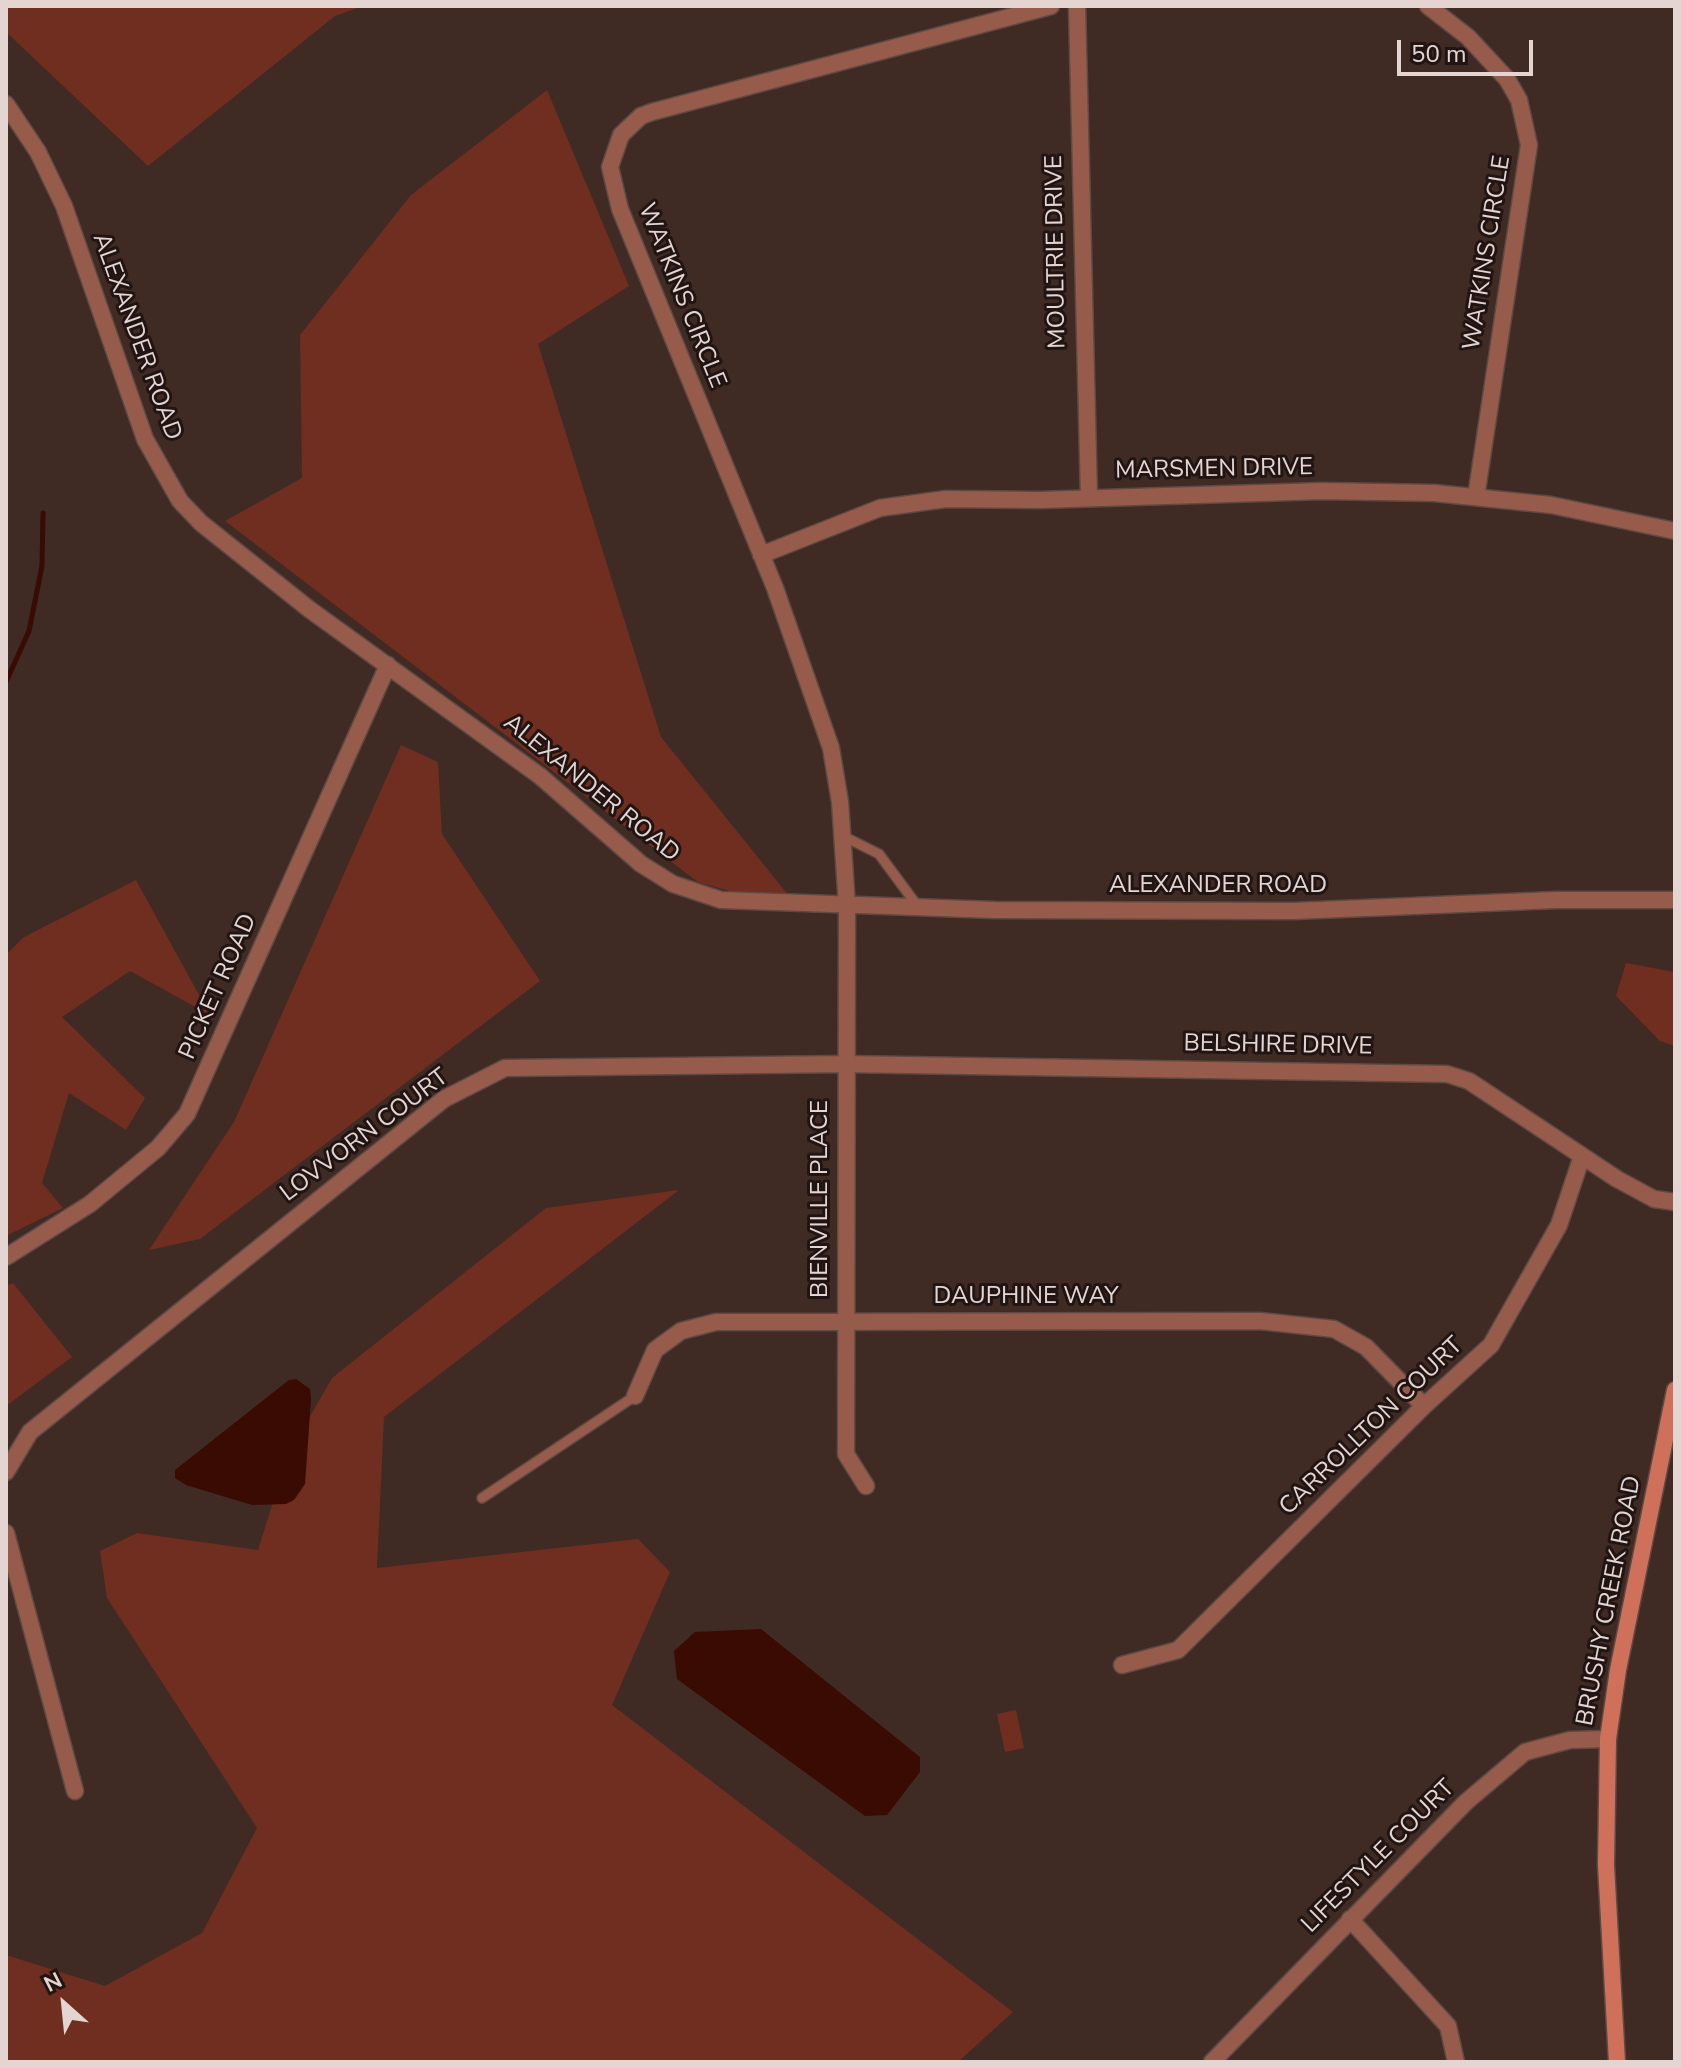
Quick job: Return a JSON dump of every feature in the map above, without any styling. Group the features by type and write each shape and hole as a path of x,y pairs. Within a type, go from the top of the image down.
{"main road":[{"name":"BRUSHY CREEK ROAD","path":"1617,2062 1606,1865 1608,1739 1618,1670 1675,1390"}],"street":[{"name":"WATKINS CIRCLE","path":"847,906 843,836 828,737 761,555 620,209 610,175 615,144 628,126 652,112 1051,6"},
{"name":"MOULTRIE DRIVE","path":"1077,6 1089,498"},
{"name":"WATKINS CIRCLE","path":"1428,6 1468,37 1507,79 1519,100 1529,145 1476,497"},
{"name":"ALEXANDER ROAD","path":"6,104 38,152 64,206 145,439 180,501 201,523 297,600 540,776 641,864 673,884 721,900 919,908 1294,911 1556,900 1675,900"},
{"name":"MARSMEN DRIVE","path":"761,555 851,517 905,503 946,499 1323,491 1476,497 1551,505 1675,531"},
{"name":"PICKET ROAD","path":"6,1257 90,1204 158,1148 187,1114 388,665"},
{"name":"BIENVILLE PLACE","path":"847,906 846,1454 866,1486"},
{"name":"BELSHIRE DRIVE","path":"845,1064 1447,1074 1469,1081 1582,1156 1654,1199 1675,1202"},
{"name":"LOVVORN COURT","path":"6,1472 30,1432 444,1099 505,1068 845,1064"},
{"name":"CARROLLTON COURT","path":"1122,1665 1178,1650 1424,1406 1491,1345 1559,1225 1582,1156"},
{"name":"DAUPHINE WAY","path":"635,1396 655,1350 681,1331 716,1322 1260,1321 1334,1329 1366,1347 1424,1406"},
{"path":"6,1533 75,1791"},
{"name":"LIFESTYLE COURT","path":"1212,2062 1466,1802 1525,1752 1570,1740 1608,1739"},
{"path":"1350,1919 1448,2026 1456,2062"}],"lane":[{"path":"843,836 879,854 919,908"},
{"path":"482,1498 635,1396"}],"shaded area":[{"path":"6,6 363,6 335,16 148,166 6,32"},
{"path":"547,90 629,286 538,344 661,737 802,912 698,882 225,521 302,478 300,335 411,195"},
{"path":"401,745 438,762 442,834 540,981 200,1239 149,1250 234,1122"},
{"path":"136,880 210,1015 130,971 62,1017 145,1098 126,1130 69,1093 42,1183 63,1208 6,1236 6,955 24,937"},
{"path":"1626,963 1675,972 1675,1046 1660,1041 1616,996"},
{"path":"679,1190 384,1417 377,1568 638,1539 670,1572 612,1705 1013,2012 958,2062 6,2062 6,1955 105,1986 202,1933 257,1828 107,1598 100,1551 137,1533 258,1550 287,1457 332,1378 546,1208"},
{"path":"13,1283 72,1357 6,1406 6,1286"},
{"path":"296,1379 310,1389 311,1399 305,1484 294,1500 286,1504 252,1505 186,1485 175,1478 175,1470 289,1380"},
{"path":"761,1629 920,1757 920,1772 887,1815 865,1816 677,1679 674,1651 695,1632"},
{"path":"1016,1710 1024,1748 1005,1752 997,1714"}],"waterway":[{"path":"6,682 29,631 42,566 43,513"}]}
